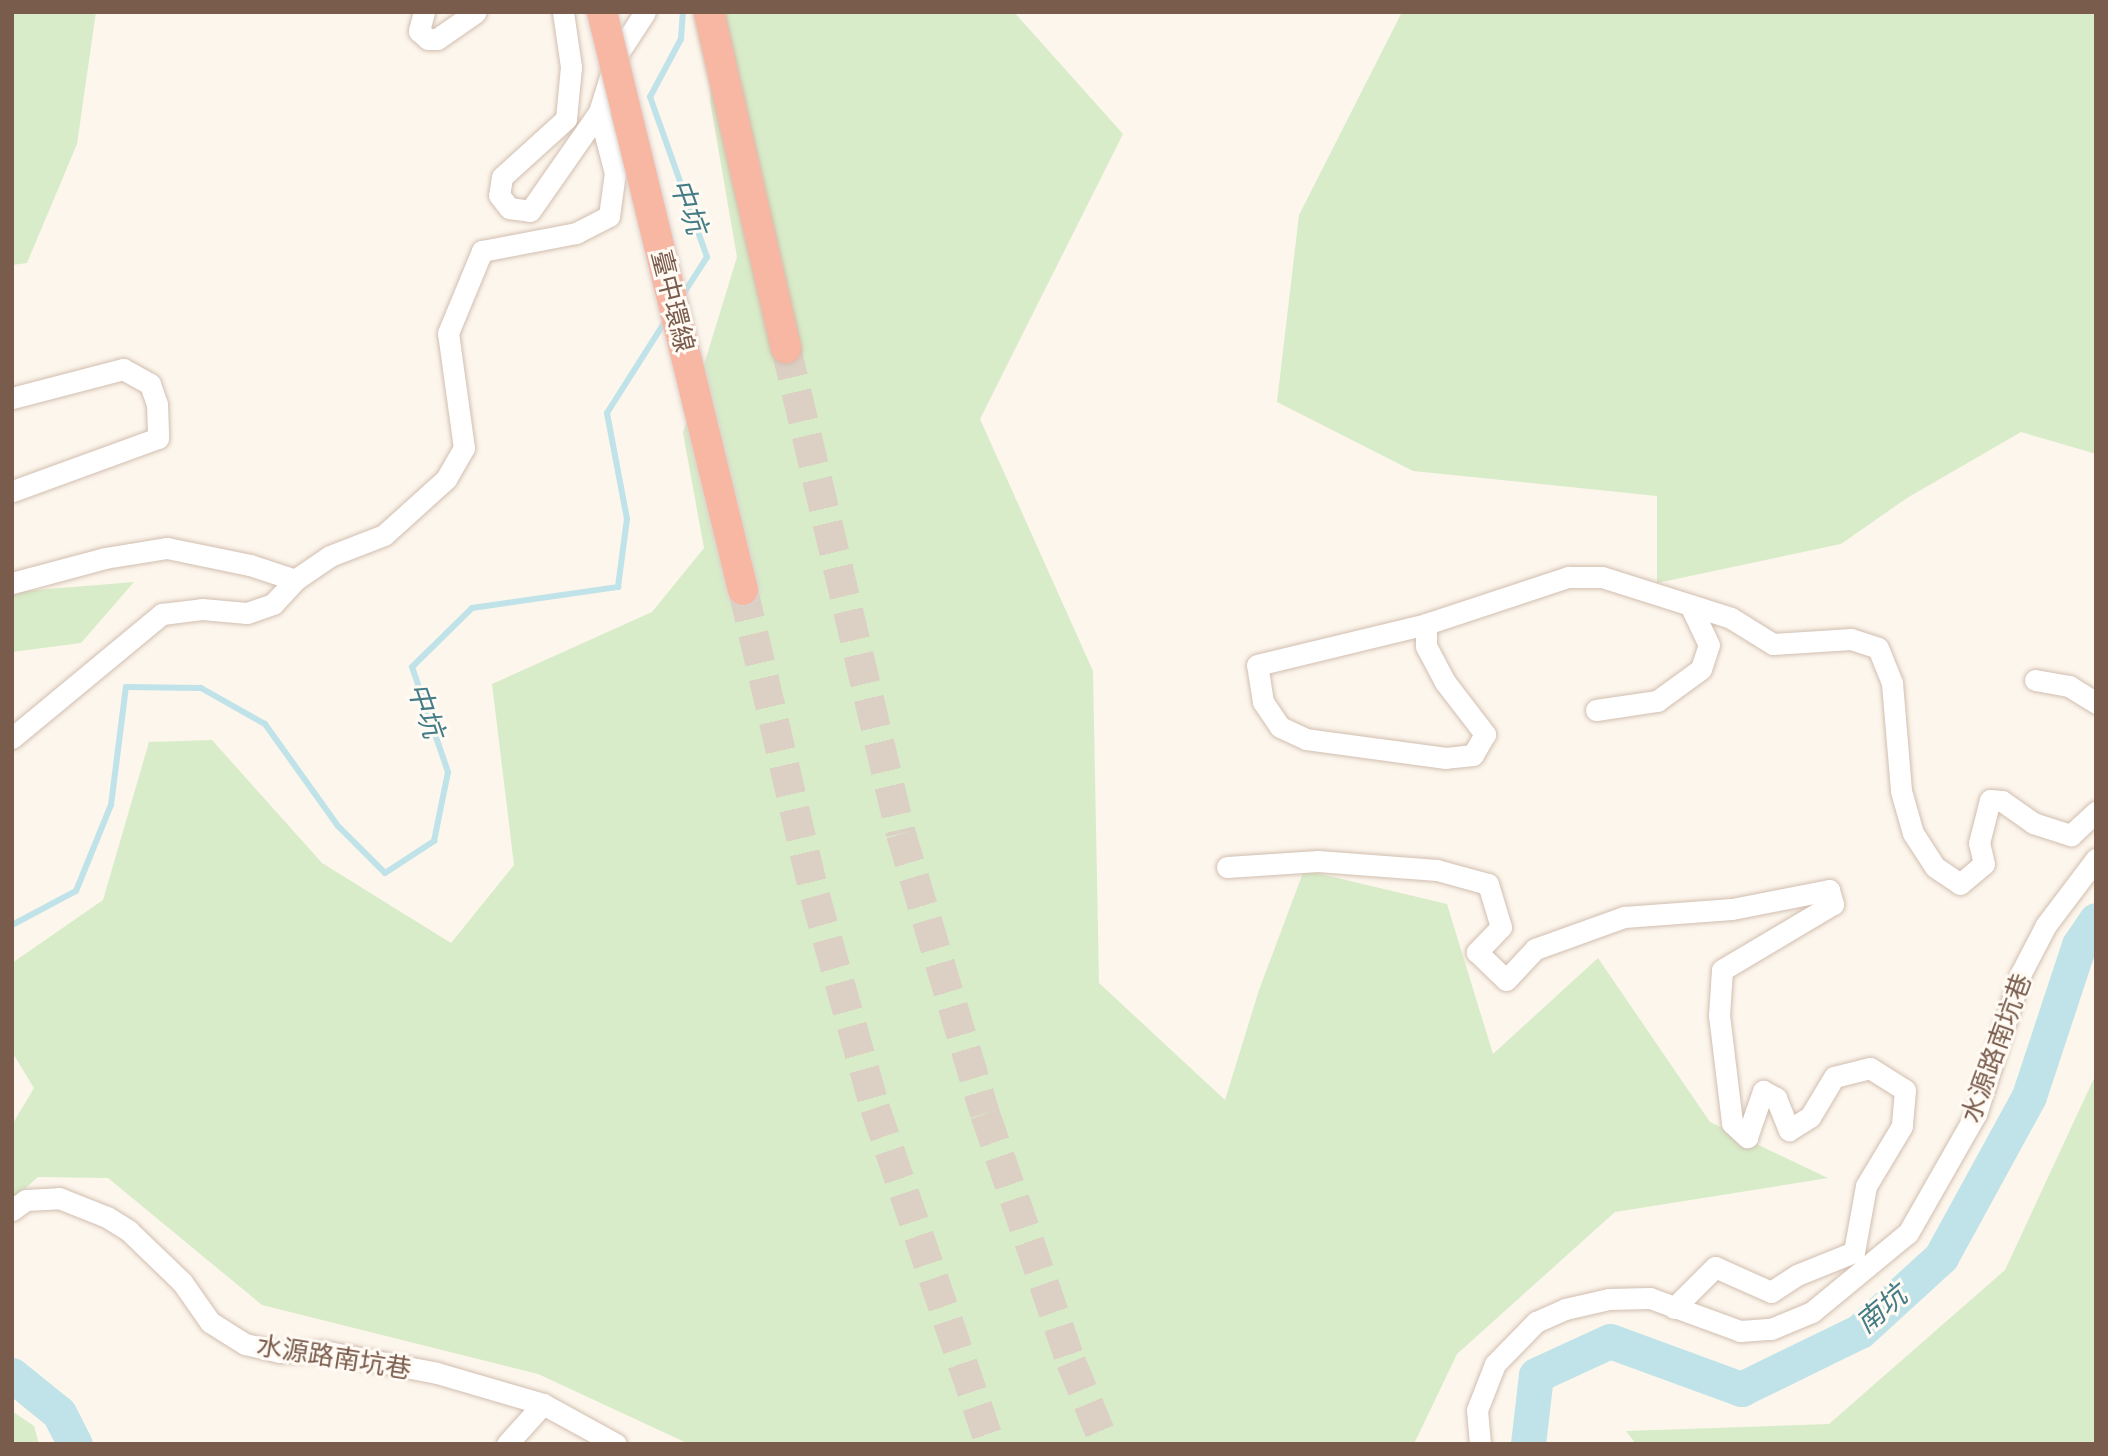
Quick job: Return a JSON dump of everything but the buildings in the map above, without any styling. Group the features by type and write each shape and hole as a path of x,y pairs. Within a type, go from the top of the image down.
{"highway":[{"name":"臺中環線","path":"602,12 743,590"},
{"path":"709,12 786,348"}],"street":[{"path":"424,12 419,31 428,39 437,38 476,12"},
{"path":"563,12 571,67 566,119 502,177 499,195 509,208 530,211 599,112 617,55 645,12"},
{"path":"12,738 162,614 202,609 247,613 273,604 295,580 330,556 384,535 446,478 464,448 448,333 482,251 576,233 609,216 615,173 599,112"},
{"path":"12,398 123,369 150,384 157,404 158,438 12,491"},
{"path":"12,583 104,558 167,548 250,565 295,580"},
{"path":"1426,624 1426,646 1445,682 1485,734 1473,755 1447,758 1306,739 1280,727 1263,702 1257,665 1426,624 1568,577 1602,577 1731,618 1773,644 1851,639 1878,648 1892,683 1901,792 1913,833 1935,867 1961,884 1984,864 1979,843 1990,800 2002,801 2034,823 2071,835 2096,812"},
{"path":"1596,710 1657,701 1701,669 1709,645 1690,605"},
{"path":"2035,680 2069,686 2096,703"},
{"name":"水源路南坑巷","path":"1480,1444 1477,1410 1495,1364 1536,1322 1565,1309 1609,1299 1650,1298 1740,1331 1771,1329 1812,1312 1908,1233 1976,1114 2021,973 2046,925 2096,859"},
{"path":"1227,867 1318,861 1437,870 1488,884 1501,927 1477,952 1506,980 1535,949 1624,917 1732,909 1829,890 1833,904 1721,970 1719,1015 1732,1124 1747,1137 1763,1091 1776,1098 1788,1130 1810,1117 1834,1077 1870,1068 1905,1090 1902,1126 1866,1186 1854,1252 1797,1275 1770,1292 1715,1267 1674,1308"},
{"name":"水源路南坑巷","path":"12,1210 26,1200 59,1198 107,1217 129,1231 181,1282 210,1322 245,1344 279,1352 323,1350 437,1373 543,1404 616,1444"},
{"path":"507,1444 543,1404"}],"green space":[{"path":"12,12 96,12 77,144 27,263 12,265"},
{"path":"715,12 1014,12 1123,134 980,419 1093,671 1099,983 1225,1100 1259,990 1304,870 1447,904 1493,1054 1598,958 1710,1122 1828,1178 1615,1212 1457,1354 1414,1444 689,1444 538,1374 262,1305 108,1178 38,1177 12,1200 12,1125 34,1088 12,1052 12,963 103,900 149,742 212,740 322,863 451,943 514,865 492,684 652,612 704,548 683,433 737,257 710,101"},
{"path":"1402,12 2096,12 2096,454 2021,432 1907,498 1841,544 1657,583 1657,496 1413,471 1277,402 1299,215"},
{"path":"134,582 81,643 12,652 12,592"},
{"path":"2096,1074 2096,1444 1636,1444 1626,1431 1829,1424 2005,1270"},
{"path":"12,1411 34,1426 39,1444 12,1444"}],"waterway":[{"name":"中坑","path":"682,296 707,257 650,97 681,39 683,12"},
{"name":"中坑","path":"12,925 76,891 111,805 126,687 201,688 265,724 338,826 385,873 434,841 448,772 412,667 472,608 618,587 627,519 607,413 666,320"},
{"name":"南坑","path":"1528,1444 1536,1375 1610,1341 1741,1389 1860,1331 1941,1257 2029,1096 2079,945 2096,920"},
{"name":"南坑","path":"12,1375 59,1413 75,1444"}],"tunnel":[{"path":"786,348 901,834 985,1114 1071,1362 1105,1444"},
{"path":"743,590 815,896 875,1108 990,1444"}]}
